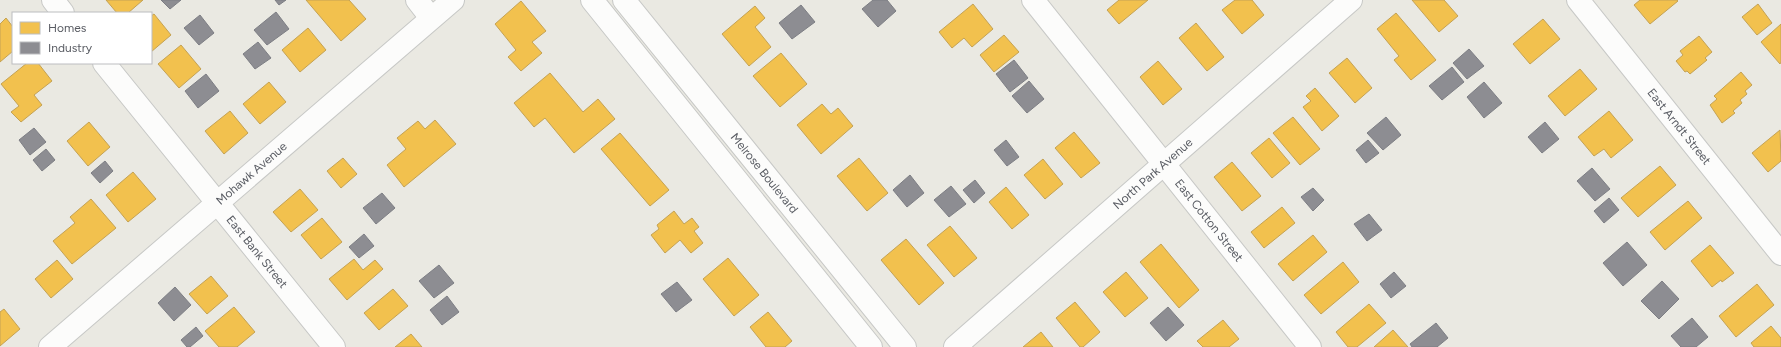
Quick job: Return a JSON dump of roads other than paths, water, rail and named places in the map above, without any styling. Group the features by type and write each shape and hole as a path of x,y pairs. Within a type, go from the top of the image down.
{"street":[{"path":"53,0 62,12"},
{"path":"417,0 431,18"},
{"name":"Mohawk Avenue","path":"50,347 453,0"},
{"name":"Melrose Boulevard","path":"592,0 871,347"},
{"name":"Melrose Boulevard","path":"624,0 905,347"},
{"name":"East Cotton Street","path":"1033,0 1310,347"},
{"name":"North Park Avenue","path":"955,347 1351,0"},
{"name":"East Arndt Street","path":"1578,0 1781,254"},
{"name":"East Bank Street","path":"105,64 334,347"}]}
